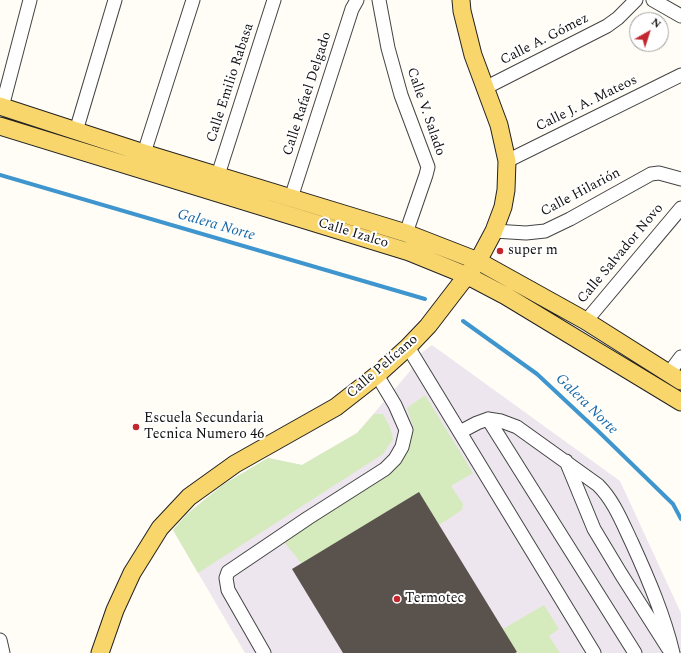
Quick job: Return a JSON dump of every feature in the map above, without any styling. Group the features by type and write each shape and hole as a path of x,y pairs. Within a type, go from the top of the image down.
{"main road":[{"name":"Calle Pelícano","path":"100,653 115,610 132,573 160,528 189,496 235,464 336,407 377,375 408,348 428,326 468,276 478,261 494,231 502,207 506,190 507,162 499,124 484,88 473,55 462,11 461,0"},
{"name":"Calle Izalco","path":"1,107 144,153 406,233 478,261 586,321 675,377"},
{"name":"Calle Izalco","path":"0,126 409,252 468,276 506,296 681,402"}],"street":[{"path":"1,107 30,0"},
{"path":"76,131 115,0"},
{"path":"144,153 193,0"},
{"name":"Calle Emilio Rabasa","path":"218,175 274,0"},
{"name":"Calle Rafael Delgado","path":"291,198 352,8 357,0"},
{"name":"Calle V. Salado","path":"379,0 388,48 401,95 428,167 406,233"},
{"name":"Calle A. Gómez","path":"484,88 607,26 618,18 636,0"},
{"path":"653,0 681,16"},
{"name":"Calle J. A. Mateos","path":"507,162 681,75"},
{"name":"Calle Hilarión","path":"494,231 526,233 545,231 570,219 651,174 659,173 681,179"},
{"name":"Calle Salvador Novo","path":"586,321 681,208"},
{"path":"408,348 594,653"},
{"path":"675,377 681,357"},
{"path":"264,653 228,590 226,578 228,572 308,518 385,469 395,460 402,447 406,430 395,405 377,375"},
{"path":"460,432 488,419 501,421 517,427 598,484 614,505 642,564 669,634 672,653"},
{"path":"488,419 635,653"},
{"path":"566,461 594,529 672,653"},
{"path":"0,640 3,653"}],"shaded area":[{"path":"432,345 620,481 681,613 681,653 245,653 173,530 189,512 224,484 268,458 302,465 357,433 410,371 420,354"}],"green space":[{"path":"425,395 473,473 451,486 463,504 462,510 439,525 419,493 302,564 283,541 382,479 399,463 407,449 413,426 407,408"},
{"path":"374,414 383,414 390,427 393,439 383,454 198,573 173,530 186,515 224,484 268,458 302,465 357,433"},
{"path":"544,605 559,629 549,636 560,653 515,653 503,629"}],"building":[{"name":"Termotec","path":"419,492 517,652 343,653 292,569"}],"waterway":[{"name":"Galera Norte","path":"0,175 425,299"},
{"name":"Galera Norte","path":"463,321 537,374 673,504 681,519"}],"place":[{"name":"super m","path":"500,251"},
{"name":"Escuela Secundaria Tecnica Numero 46","path":"136,427"},
{"name":"Termotec","path":"397,599"}]}
